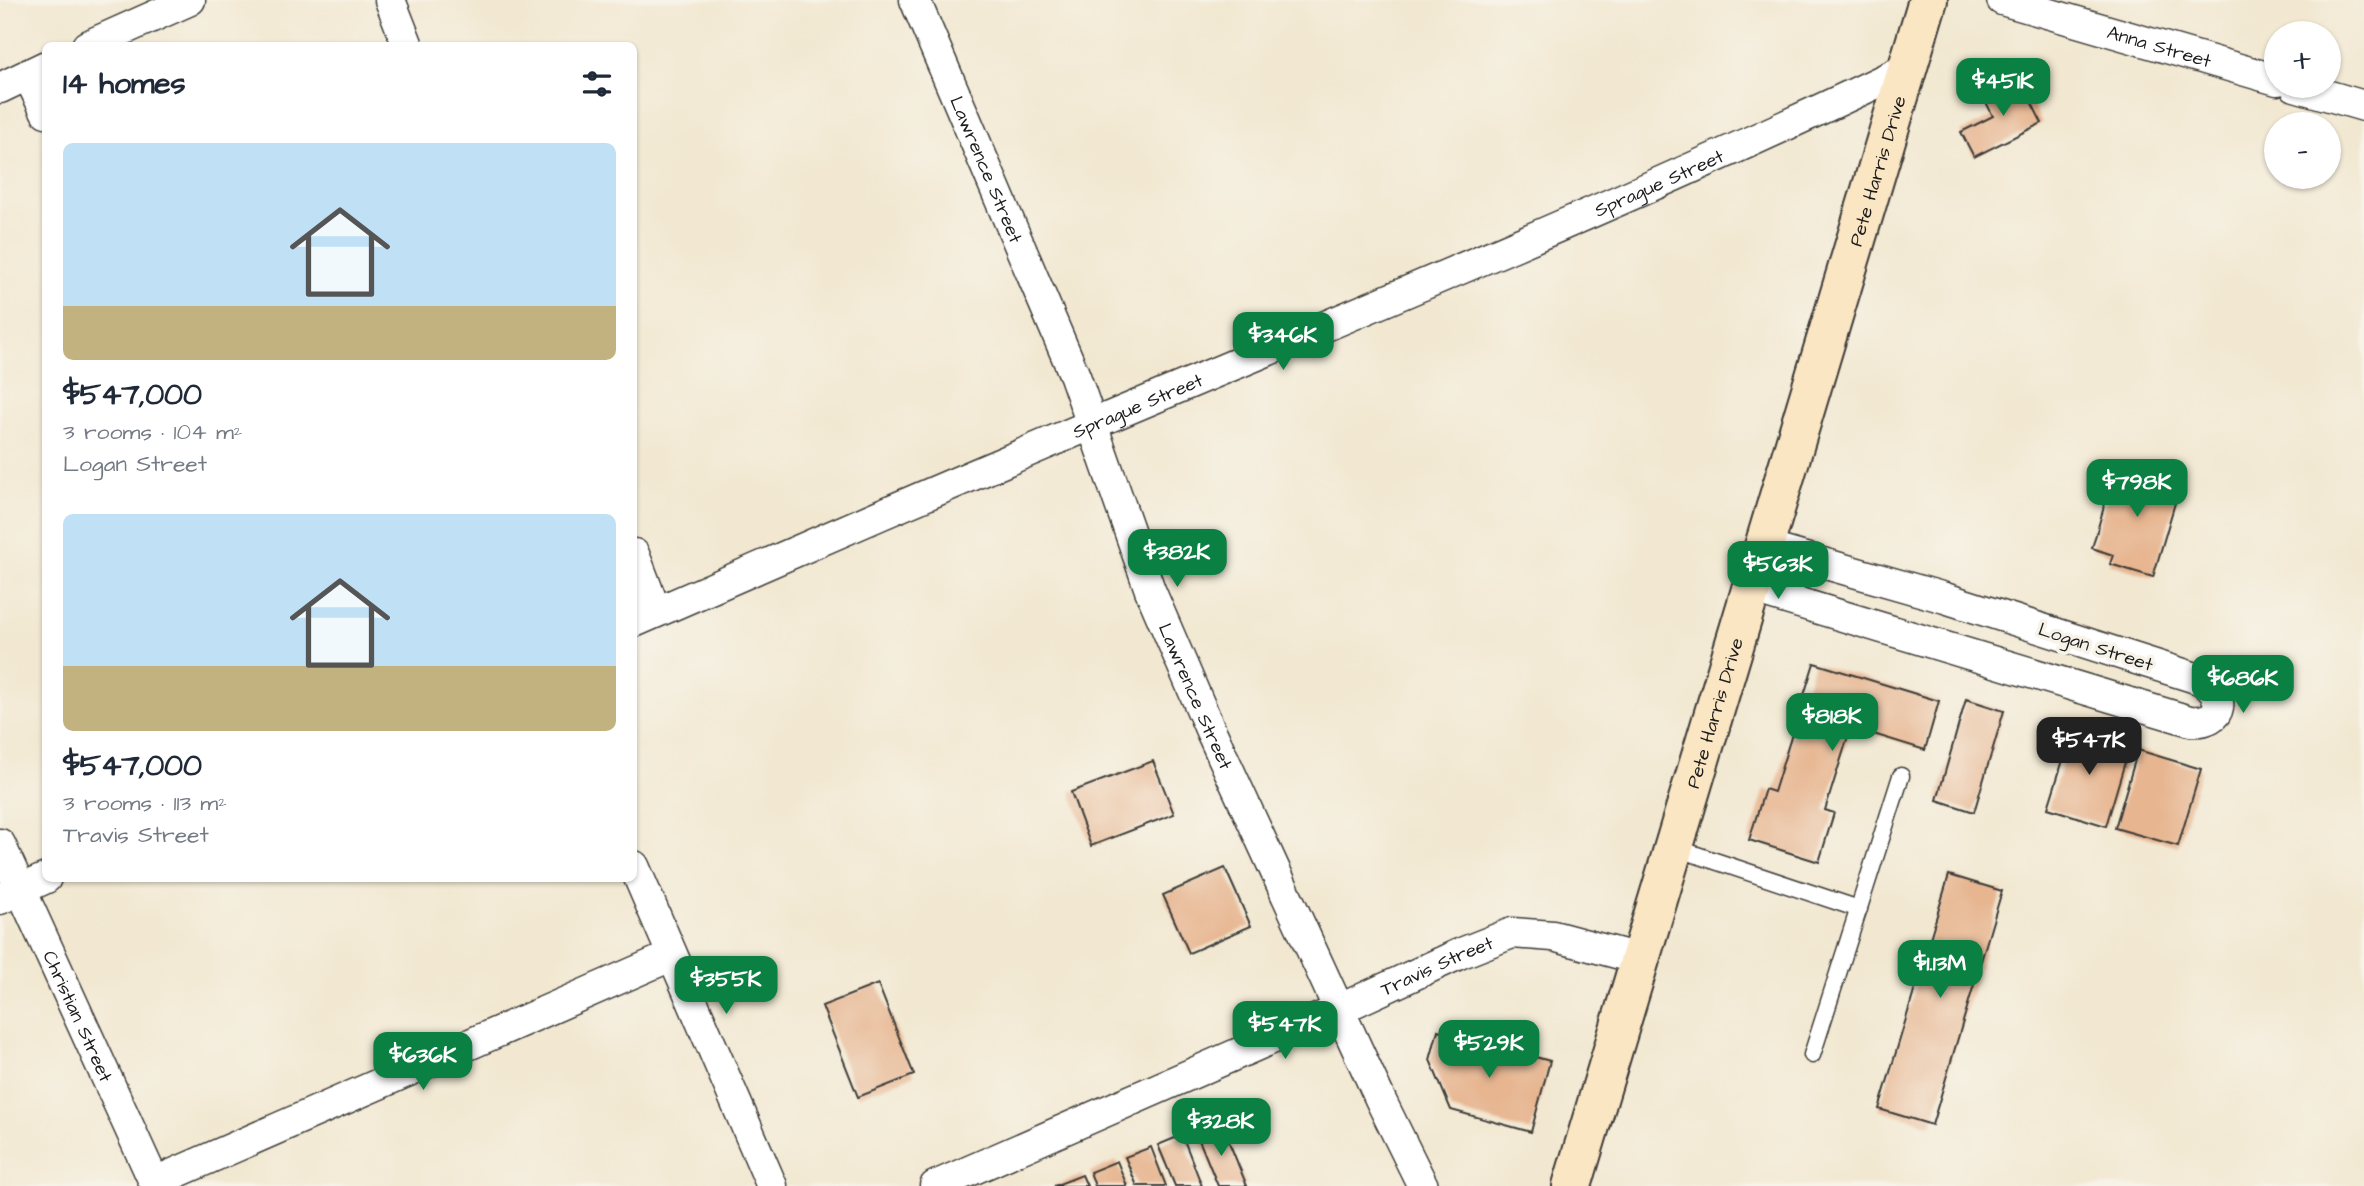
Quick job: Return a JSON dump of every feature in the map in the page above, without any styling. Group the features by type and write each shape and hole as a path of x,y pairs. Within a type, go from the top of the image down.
{"main road":[{"name":"Pete Harris Drive","path":"1572,1186 1928,0"}],"street":[{"path":"96,42 190,0"},
{"path":"390,0 406,42"},
{"name":"Lawrence Street","path":"915,0 1075,376 1150,590 1210,729 1423,1186"},
{"name":"Anna Street","path":"2002,0 2264,76"},
{"name":"Sprague Street","path":"645,617 1404,294 1714,159 1908,68"},
{"path":"0,89 37,71 42,94"},
{"path":"2336,98 2364,106"},
{"name":"Logan Street","path":"1750,588 2190,720 2203,722 2213,717 2218,706 2217,693 2199,679 1945,598 1763,546"},
{"path":"637,571 645,617"},
{"name":"Christian Street","path":"0,844 156,1184"},
{"path":"637,873 772,1186"},
{"name":"Travis Street","path":"935,1186 1512,933 1553,936 1639,959"},
{"path":"156,1184 671,956"}],"lane":[{"path":"1812,1055 1901,776"},
{"path":"1673,847 1859,909"}],"building":[{"path":"2018,76 2042,123 1974,157 1961,132 1993,116 1982,94"},
{"path":"2154,467 2183,476 2153,577 2110,564 2113,555 2092,548 2115,469 2151,479"},
{"path":"1814,663 1939,701 1925,750 1851,727 1825,810 1834,813 1819,862 1749,840 1765,789 1774,792"},
{"path":"1966,699 2004,711 1974,812 1937,800"},
{"path":"2073,728 2130,745 2106,826 2048,808"},
{"path":"2138,750 2201,769 2178,846 2115,828"},
{"path":"1153,761 1174,814 1091,846 1071,792"},
{"path":"1225,868 1251,926 1189,953 1163,895"},
{"path":"1949,875 2002,891 1932,1125 1879,1109"},
{"path":"878,984 914,1075 858,1097 822,1006"},
{"path":"1438,1030 1550,1061 1531,1132 1451,1110 1430,1060"},
{"path":"1222,1125 1247,1186 1218,1186 1197,1135"},
{"path":"1182,1135 1202,1186 1175,1186 1158,1145"},
{"path":"1151,1147 1166,1186 1137,1186 1125,1157"},
{"path":"1117,1161 1127,1186 1095,1186 1090,1172"},
{"path":"1082,1175 1087,1186 1054,1186"}]}
